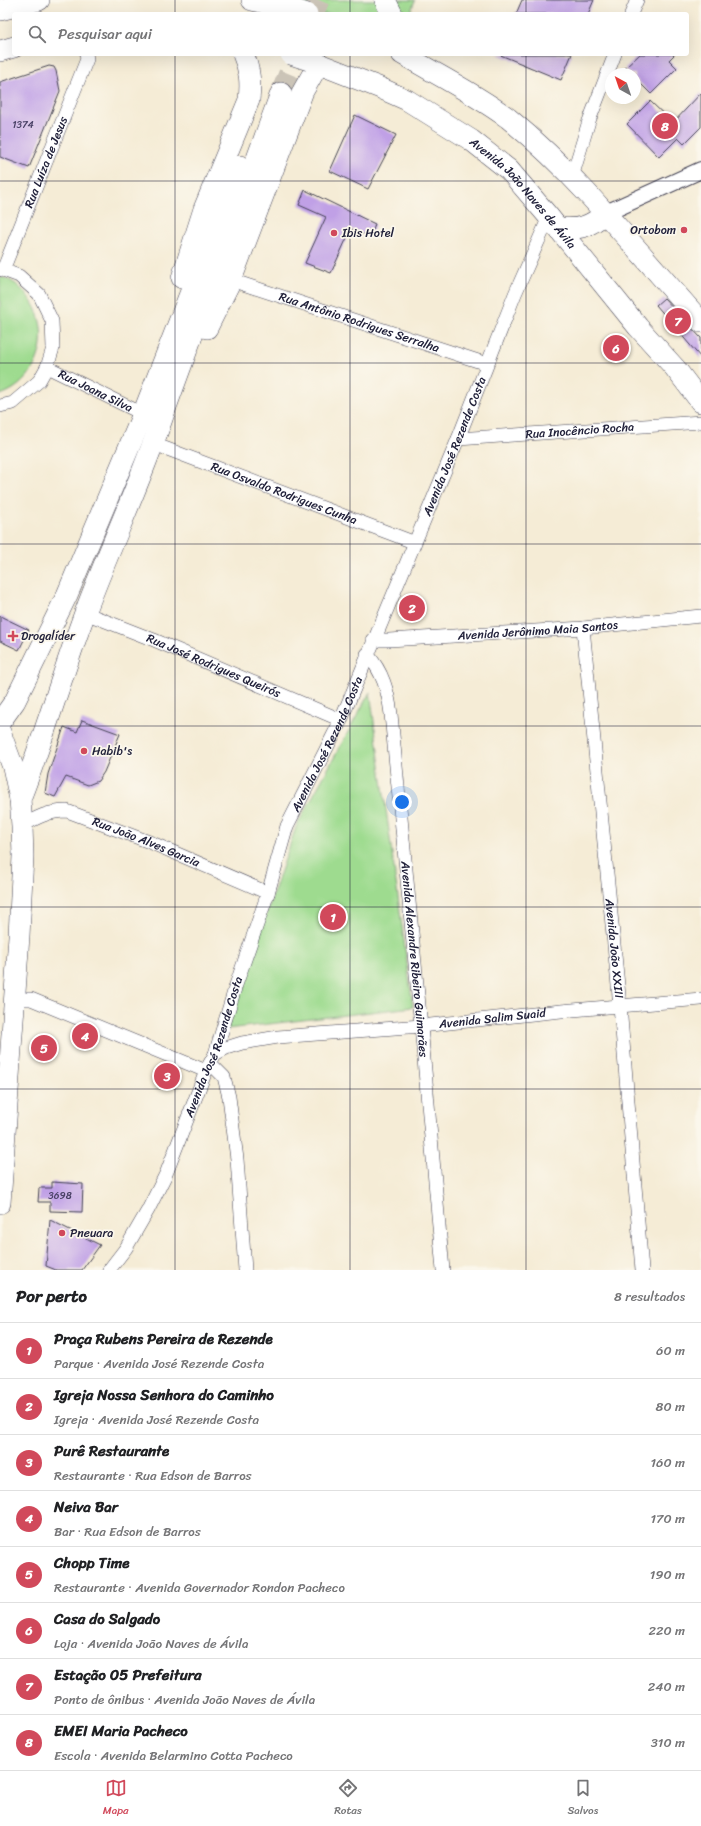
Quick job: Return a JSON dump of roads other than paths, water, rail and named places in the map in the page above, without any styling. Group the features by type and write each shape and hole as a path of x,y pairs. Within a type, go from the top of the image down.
{"main road":[{"path":"0,10 39,0"},
{"path":"252,0 295,8"},
{"path":"385,0 391,12"},
{"path":"0,51 12,48"},
{"path":"0,722 15,701 67,595 143,414 182,277 204,208 248,100 251,85 249,71 244,56"},
{"path":"406,56 459,85 508,119 572,177 606,213 701,322"},
{"path":"433,56 459,85"},
{"path":"166,407 186,372 231,280 303,91 307,59"},
{"name":"Avenida João Naves de Ávila","path":"307,59 407,100 471,140 509,170 638,327 675,368 701,402"},
{"path":"20,799 85,613 154,444 276,91 150,393"},
{"path":"553,222 573,230 584,228 606,213"},
{"path":"0,732 13,767 20,799 22,826 20,929 0,1203"}],"street":[{"path":"632,12 637,0"},
{"name":"Rua Luíza de Jesus","path":"1,270 87,59 86,56"},
{"path":"572,177 589,121 614,56"},
{"path":"606,213 701,170"},
{"name":"Avenida José Rezende Costa","path":"109,1270 126,1248 148,1210 162,1181 210,1063 268,893 288,826 340,720 413,542 458,439 515,294 553,222"},
{"path":"0,406 13,403 39,381 47,367 53,348 52,321 39,294 19,276 1,270"},
{"name":"Rua Antônio Rodrigues Serralha","path":"231,280 487,364"},
{"name":"Rua Joana Silva","path":"47,367 143,414"},
{"name":"Rua Inocêncio Rocha","path":"458,439 701,422"},
{"name":"Rua Osvaldo Rodrigues Cunha","path":"154,444 413,542"},
{"name":"Rua José Rodrigues Queirós","path":"85,613 154,640 340,720"},
{"name":"Avenida Jerônimo Maia Santos","path":"373,640 583,628 701,616"},
{"name":"Avenida João XXIII","path":"583,628 620,1006 642,1270"},
{"name":"Avenida Alexandre Ribeiro Guimarães","path":"367,654 382,673 389,700 421,1026 442,1270"},
{"name":"Rua João Alves Garcia","path":"22,826 41,816 56,811 66,811 152,843 268,893"},
{"path":"14,999 31,999 210,1063 224,1077 230,1097 237,1159 245,1270"},
{"name":"Avenida Salim Suaid","path":"210,1063 238,1044 278,1037 421,1026 561,1011 701,999"}],"tunnel":[{"path":"314,12 319,0"},
{"path":"281,93 296,56"}],"place":[{"name":"EMEI Maria Pacheco","path":"665,126"},
{"name":"Ortobom","path":"684,230"},
{"name":"Ibis Hotel","path":"334,233"},
{"name":"Estação 05 Prefeitura","path":"678,321"},
{"name":"Casa do Salgado","path":"616,348"},
{"name":"Igreja Nossa Senhora do Caminho","path":"412,608"},
{"name":"Drogalíder","path":"13,636"},
{"name":"Habib's","path":"84,751"},
{"name":"Praça Rubens Pereira de Rezende","path":"333,917"},
{"name":"Neiva Bar","path":"85,1036"},
{"name":"Chopp Time","path":"44,1048"},
{"name":"Purê Restaurante","path":"167,1076"},
{"name":"Pneuara","path":"62,1233"}]}
